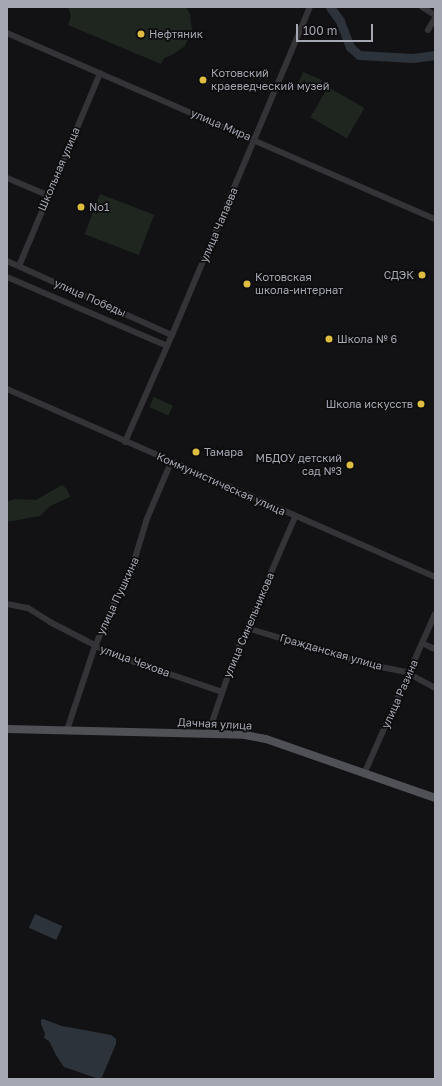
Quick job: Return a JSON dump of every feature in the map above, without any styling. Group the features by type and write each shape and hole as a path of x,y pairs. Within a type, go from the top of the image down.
{"main road":[{"name":"Дачная улица","path":"7,729 245,735 266,739 435,798"}],"street":[{"path":"422,7 435,15"},
{"name":"улица Чапаева","path":"125,442 172,335 309,10"},
{"path":"428,30 435,18"},
{"name":"улица Мира","path":"7,33 435,219"},
{"name":"Школьная улица","path":"19,266 47,195 100,73"},
{"path":"7,178 47,195"},
{"name":"улица Победы","path":"7,261 172,335"},
{"name":"улица Победы","path":"7,277 167,346"},
{"name":"Коммунистическая улица","path":"7,389 295,517 435,577"},
{"name":"улица Пушкина","path":"67,730 94,646 135,558 146,521 171,462"},
{"name":"улица Синельникова","path":"208,734 222,692 247,628 295,517"},
{"name":"улица Чехова","path":"7,604 28,608 94,646 114,655 222,692"},
{"name":"улица Разина","path":"364,774 435,614"},
{"name":"Гражданская улица","path":"247,628 366,664 409,674 435,688"},
{"path":"422,644 435,649"}],"shaded area":[{"name":"Нефтяник","path":"68,7 186,7 190,14 192,30 185,46 172,55 164,58 161,64 68,25 71,16"},
{"path":"303,72 322,80 317,92 298,84"},
{"path":"328,87 364,108 347,138 310,117"},
{"path":"100,194 154,215 139,255 85,234"},
{"path":"154,397 173,406 168,416 149,407"},
{"path":"62,485 67,489 70,497 50,506 40,516 7,522 7,502 14,499 36,500"},
{"path":"35,914 62,926 56,940 29,928"},
{"path":"43,1019 62,1026 111,1035 116,1039 116,1044 102,1077 99,1079 64,1067 49,1041 44,1038 45,1034 41,1024 41,1020"}],"waterway":[{"path":"330,7 340,21 350,47 359,55 413,58 435,55"}],"place":[{"name":"Нефтяник","path":"141,34"},
{"name":"Котовский краеведческий музей","path":"203,80"},
{"name":"No1","path":"81,207"},
{"name":"СДЭК","path":"422,275"},
{"name":"Котовская школа-интернат","path":"247,284"},
{"name":"Школа № 6","path":"329,339"},
{"name":"Школа искусств","path":"421,404"},
{"name":"Тамара","path":"196,452"},
{"name":"МБДОУ детский сад №3","path":"350,465"}]}
